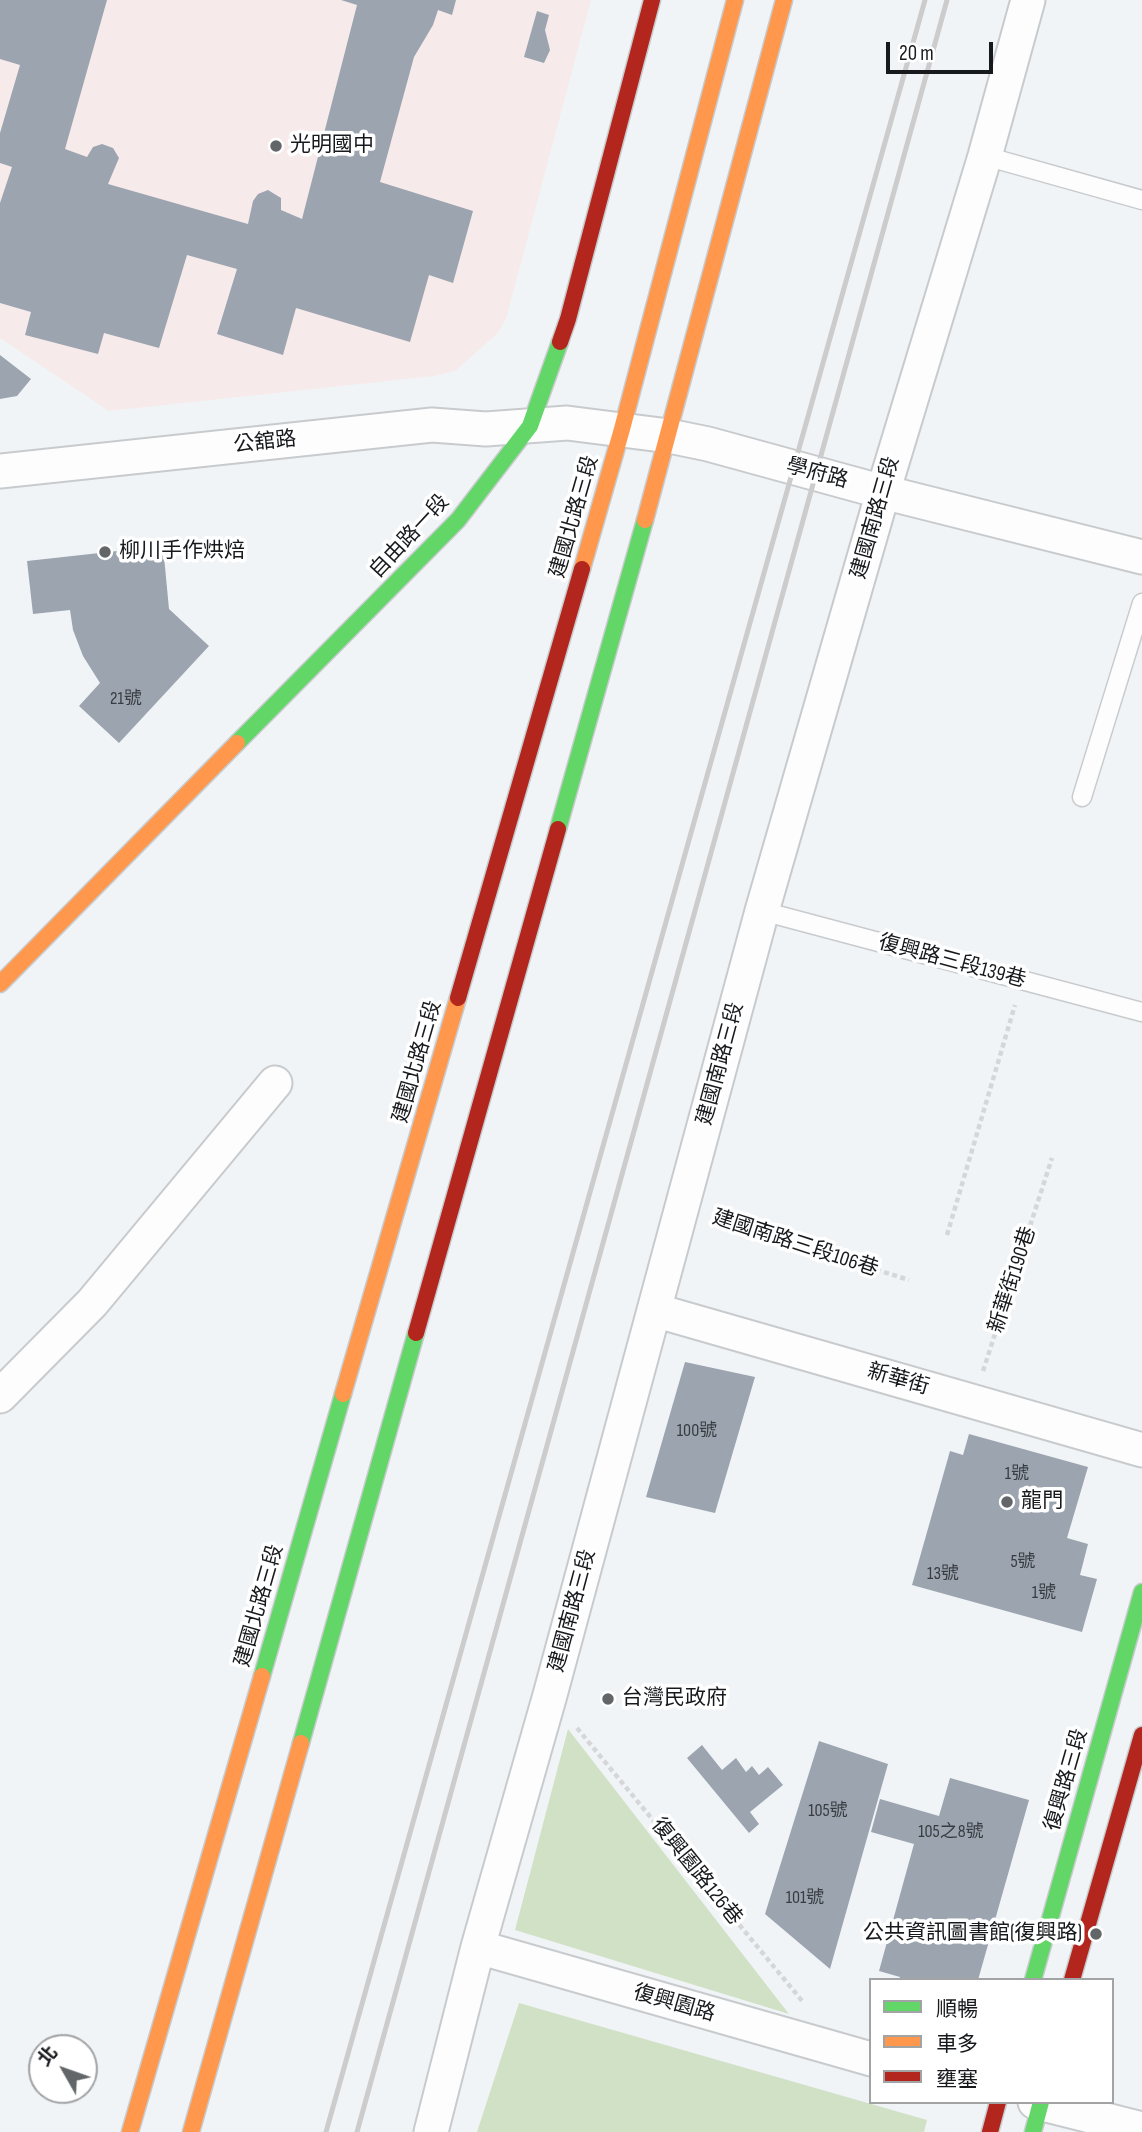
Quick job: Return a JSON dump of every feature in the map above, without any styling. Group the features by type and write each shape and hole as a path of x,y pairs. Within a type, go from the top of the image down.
{"street":[{"name":"自由路一段","path":"0,984 458,520 530,426 568,319 652,0"},
{"name":"建國北路三段","path":"130,2132 622,429 736,0"},
{"path":"191,2132 669,436 783,0"},
{"name":"建國南路三段","path":"431,2132 478,1947 550,1695 762,911 883,492 985,156 1028,0"},
{"name":"學府路","path":"530,426 568,423 669,436 708,444 883,492 1142,557"},
{"name":"公舘路","path":"0,471 432,425 485,429 530,426"},
{"path":"0,1396 92,1303 275,1083"},
{"name":"新華街","path":"654,1310 1142,1450"},
{"name":"復興路三段","path":"1034,1978 1142,1592"},
{"path":"1073,1978 1142,1735"},
{"name":"復興園路","path":"478,1947 869,2059"},
{"path":"990,2132 997,2104"},
{"path":"1037,2110 1142,2129"}],"lane":[{"path":"985,156 1142,200"},
{"path":"1082,797 1142,603"},
{"name":"復興路三段139巷","path":"762,911 1142,1012"}],"path":[{"path":"947,1235 1022,981"},
{"name":"新華街190巷","path":"973,1401 1052,1158"},
{"name":"建國南路三段106巷","path":"681,1208 909,1280"},
{"name":"復興園路126巷","path":"550,1695 809,2009 838,2051"}],"shaded area":[{"name":"光明國中","path":"0,0 591,0 506,319 497,334 455,371 434,376 109,411 0,338"}],"green space":[{"path":"568,1729 789,2014 515,1930"},
{"path":"519,2003 927,2120 924,2132 477,2132"}],"building":[{"path":"0,0 107,0 65,149 87,157 93,147 102,144 113,148 119,158 108,184 248,224 253,201 258,194 268,190 281,198 281,210 302,219 357,5 341,0 456,0 452,15 438,10 433,25 414,57 380,182 473,211 453,283 429,275 410,342 296,308 283,355 217,334 237,269 187,255 159,348 104,333 98,354 25,335 31,312 0,303 0,203 12,167 0,163 0,133 20,65 0,59"},
{"path":"537,11 549,15 545,30 550,50 544,63 524,57"},
{"path":"0,355 31,379 17,396 0,399"},
{"path":"163,546 169,609 209,646 119,743 79,706 100,683 83,656 73,630 70,610 33,614 27,561"},
{"path":"685,1362 755,1377 715,1513 646,1497"},
{"name":"龍門","path":"969,1434 1088,1467 1067,1538 1088,1544 1080,1575 1097,1579 1082,1632 912,1585 950,1451 963,1455"},
{"path":"819,1741 888,1764 830,1969 765,1914"},
{"path":"702,1745 722,1770 736,1758 746,1772 752,1766 759,1775 768,1767 783,1785 750,1812 759,1824 749,1833 687,1758"},
{"path":"950,1778 1029,1800 979,1978 900,1978 879,1971 914,1844 871,1832 880,1799 939,1816"}],"railway":[{"path":"326,2132 925,0"},
{"path":"357,2132 947,0"}],"traffic: fast":[{"path":"237,743 458,520 530,426 560,342"},
{"path":"558,829 645,520"},
{"path":"301,1743 416,1333"},
{"path":"262,1676 343,1394"},
{"path":"1034,1978 1142,1592"},
{"path":"1033,2132 1040,2104"}],"traffic: slow":[{"path":"582,569 622,429 735,0"},
{"path":"645,520 784,0"},
{"path":"0,984 237,743"},
{"path":"343,1394 458,998"},
{"path":"130,2132 262,1676"},
{"path":"191,2132 301,1743"}],"traffic: jam":[{"path":"560,342 652,0"},
{"path":"458,998 582,569"},
{"path":"416,1333 558,829"},
{"path":"1073,1978 1142,1735"},
{"path":"990,2132 997,2104"}],"place":[{"name":"光明國中","path":"276,146"},
{"name":"柳川手作烘焙","path":"105,552"},
{"name":"龍門","path":"1007,1502"},
{"name":"台灣民政府","path":"608,1699"},
{"name":"公共資訊圖書館(復興路)","path":"1096,1934"}]}
